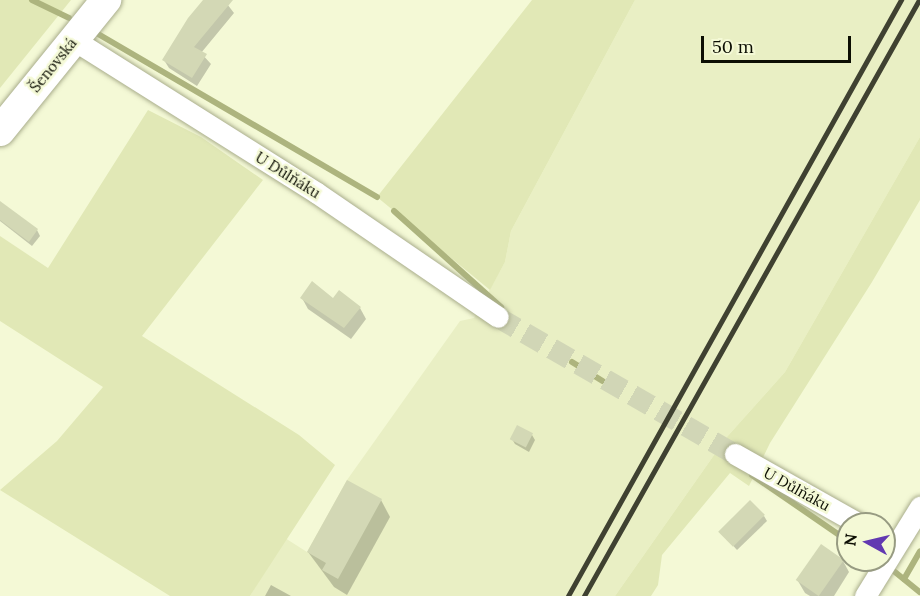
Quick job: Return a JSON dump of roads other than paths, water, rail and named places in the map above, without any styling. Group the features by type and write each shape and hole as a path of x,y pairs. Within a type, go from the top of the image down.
{"street":[{"name":"Šenovská","path":"0,131 105,0"},
{"name":"U Důlňáku","path":"74,40 317,193 498,317"},
{"name":"U Důlňáku","path":"735,454 838,512"},
{"path":"896,535 920,507"},
{"path":"865,596 876,572"}],"waterway":[{"path":"32,0 69,18"},
{"path":"93,31 377,197"},
{"path":"394,211 501,307"},
{"path":"572,362 603,381"},
{"path":"716,450 731,461"},
{"path":"752,475 836,533"},
{"path":"904,579 920,551"},
{"path":"895,572 920,592"}],"tunnel":[{"path":"498,317 735,454"}],"railway":[{"path":"568,596 901,0"},
{"path":"584,596 919,0"}]}
